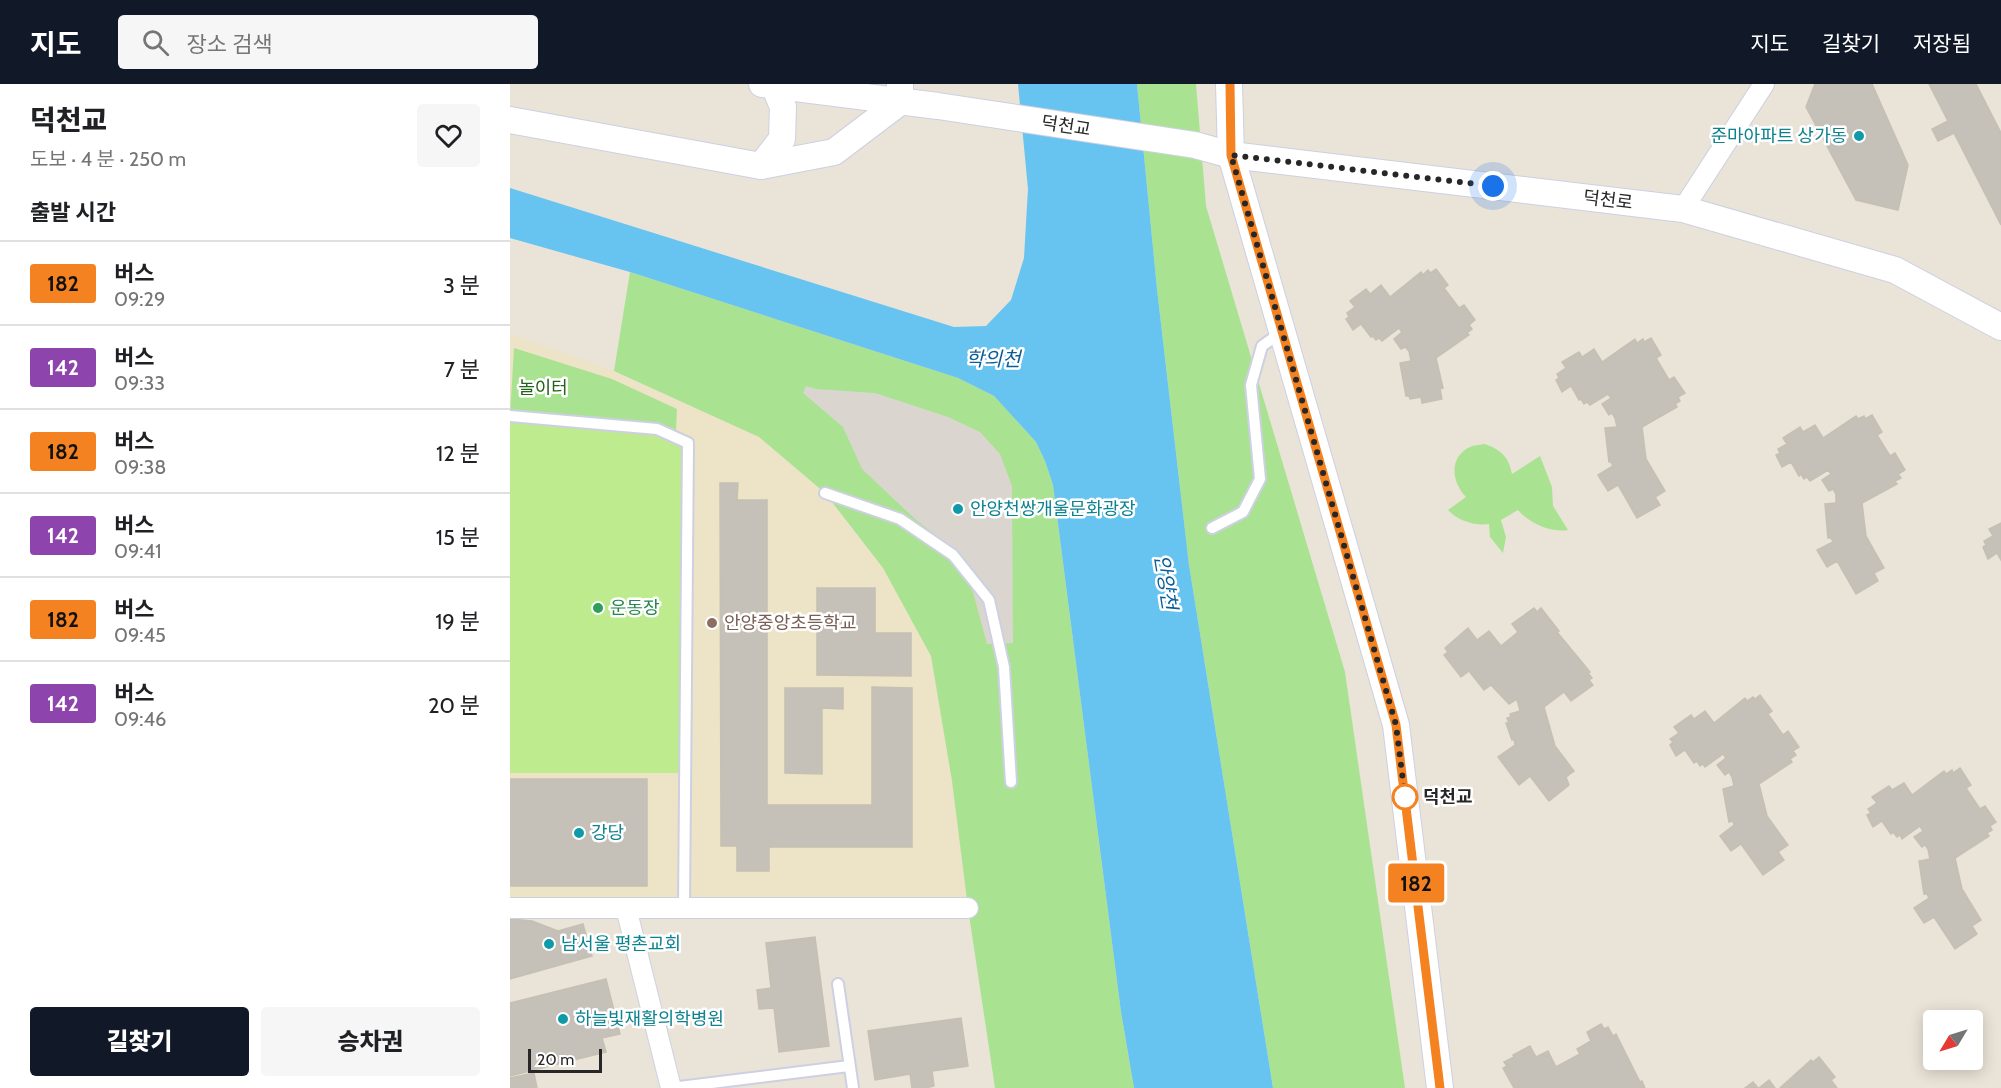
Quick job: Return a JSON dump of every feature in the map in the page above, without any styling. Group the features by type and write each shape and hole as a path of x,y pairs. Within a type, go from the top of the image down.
{"street":[{"path":"1230,84 1231,155 1396,725 1440,1088"},
{"path":"1683,209 1764,84"},
{"path":"768,85 900,93"},
{"path":"761,166 782,139 783,107 768,85"},
{"path":"510,120 761,166 834,152 900,93"},
{"name":"덕천교","path":"900,93 938,106 1195,146"},
{"name":"덕천로","path":"1195,146 1231,155 1683,209 1894,270 2001,327"},
{"path":"510,908 968,908"},
{"path":"626,908 671,1088"}],"lane":[{"path":"1212,528 1243,512 1260,479 1251,385 1262,346 1283,330"},
{"path":"510,416 657,429 688,443 684,908"},
{"path":"825,493 900,519 953,555 989,600 1004,667 1011,782"},
{"path":"838,984 853,1088"},
{"path":"671,1088 849,1066"}],"shaded area":[{"name":"안양중앙초등학교","path":"510,334 614,371 759,437 825,493 883,568 931,656 952,781 968,908 510,908"},
{"name":"안양천쌍개울문화광장","path":"806,386 816,389 875,393 948,417 980,432 1000,454 1012,486 1013,643 987,644 973,592 951,548 914,518 862,469 843,427 803,393"}],"green space":[{"path":"1137,84 1196,84 1206,206 1345,672 1405,1088 1273,1088 1189,565 1157,289"},
{"path":"630,272 958,378 994,396 1036,442 1053,485 1121,1012 1134,1088 995,1088 952,781 931,656 883,568 825,493 759,437 614,371"},
{"name":"놀이터","path":"514,348 612,379 677,409 676,431 510,416"},
{"name":"운동장","path":"510,416 657,429 688,443 685,773 510,773"},
{"path":"1485,444 1503,455 1509,463 1512,474 1540,456 1552,487 1553,506 1568,530 1561,531 1541,526 1518,510 1501,520 1506,537 1503,553 1490,537 1489,524 1467,522 1448,510 1466,497 1455,478 1455,464 1458,457 1470,447"}],"water":[{"path":"1018,84 1137,84 1157,289 1189,565 1273,1088 1134,1088 1121,1012 1053,485 1036,442 994,396 958,378 630,272 510,238 510,188 954,327 986,326 1011,300 1024,258 1028,189"}],"building":[{"name":"준마아파트 상가동","path":"1815,84 1872,84 1908,165 1898,210 1856,200 1806,107"},
{"path":"1929,84 1976,84 2001,133 2001,225 1954,133 1938,141 1932,129 1948,121"},
{"path":"1436,269 1448,285 1444,288 1459,308 1464,305 1475,320 1469,325 1472,329 1467,333 1469,335 1436,358 1443,388 1440,389 1442,399 1422,403 1421,397 1410,399 1406,396 1400,363 1411,361 1409,351 1405,347 1401,349 1394,339 1402,332 1399,328 1382,341 1379,338 1376,340 1361,324 1353,330 1346,319 1349,317 1347,313 1355,307 1350,301 1366,289 1370,294 1381,285 1390,297 1421,272 1423,275 1428,270 1430,273"},
{"path":"1651,338 1661,355 1656,358 1669,380 1674,377 1685,393 1678,397 1680,401 1675,404 1677,407 1642,427 1646,459 1665,491 1655,497 1660,505 1637,518 1618,485 1608,491 1598,475 1613,466 1609,462 1605,428 1617,427 1612,413 1609,415 1602,404 1611,398 1608,394 1590,405 1587,402 1584,404 1571,386 1562,392 1556,380 1559,378 1557,374 1566,368 1562,362 1579,352 1582,357 1594,349 1602,362 1635,339 1637,343"},
{"path":"1872,415 1882,432 1877,435 1890,456 1895,453 1905,470 1898,474 1901,478 1895,481 1897,484 1862,503 1866,536 1884,568 1874,573 1878,581 1856,594 1837,561 1827,567 1817,550 1833,542 1831,538 1828,538 1825,504 1836,503 1836,494 1833,489 1829,491 1822,480 1831,474 1828,470 1810,481 1807,477 1804,479 1801,474 1799,476 1791,462 1782,467 1776,455 1780,453 1778,449 1787,444 1783,438 1800,427 1803,432 1815,425 1823,438 1856,416 1858,419 1864,416 1865,419"},
{"path":"720,483 738,483 737,500 767,500 767,805 872,805 872,687 912,688 912,847 769,847 769,871 737,871 737,846 721,846"},
{"path":"2001,523 2001,560 1997,553 1988,559 1983,547 1986,545 1984,541 1993,536 1989,529"},
{"path":"817,588 875,588 875,633 911,633 911,676 817,675"},
{"path":"1534,608 1537,612 1541,608 1559,631 1557,632 1590,672 1588,673 1592,678 1589,680 1593,685 1571,701 1564,692 1544,707 1555,746 1574,771 1566,777 1569,785 1549,801 1530,776 1519,785 1498,757 1515,745 1506,723 1509,723 1507,718 1511,717 1510,714 1520,711 1517,699 1509,704 1491,685 1484,690 1469,671 1461,677 1444,655 1448,652 1445,648 1468,628 1477,640 1489,631 1501,646 1518,632 1512,624"},
{"path":"785,688 843,688 843,709 822,708 822,774 785,773"},
{"path":"1760,695 1772,711 1768,714 1783,735 1788,731 1799,747 1793,751 1796,755 1790,759 1792,762 1759,784 1767,816 1788,845 1778,852 1784,860 1763,875 1741,844 1731,851 1720,836 1734,825 1733,821 1729,822 1723,789 1734,786 1732,777 1729,772 1725,775 1717,765 1726,758 1723,754 1705,767 1703,764 1700,766 1697,761 1694,763 1685,750 1676,756 1670,745 1673,742 1670,739 1679,733 1674,727 1691,715 1694,719 1705,711 1714,723 1745,698 1747,701"},
{"path":"1960,768 1971,785 1966,788 1980,809 1985,806 1996,822 1990,826 1992,830 1987,833 1989,836 1955,858 1962,889 1981,920 1972,926 1977,934 1955,949 1934,917 1924,923 1914,908 1929,898 1927,894 1924,894 1919,861 1930,859 1928,849 1925,845 1922,847 1914,837 1923,831 1920,826 1902,839 1900,835 1897,837 1893,832 1891,834 1882,821 1873,827 1867,815 1871,813 1868,809 1877,803 1872,797 1889,786 1892,790 1904,783 1912,795 1944,771 1946,774 1952,770 1953,773"},
{"name":"강당","path":"510,779 647,779 647,886 510,886"},
{"name":"남서울 평촌교회","path":"510,919 532,921 558,931 583,924 592,956 510,979"},
{"path":"815,937 829,1046 779,1052 774,1008 759,1009 757,990 771,988 766,943"},
{"name":"하늘빛재활의학병원","path":"606,979 620,1034 602,1038 606,1052 510,1076 510,1003"},
{"path":"961,1018 968,1066 932,1071 934,1086 925,1088 912,1088 910,1074 875,1080 868,1031"},
{"path":"1601,1024 1604,1029 1608,1027 1613,1036 1616,1034 1645,1088 1514,1088 1503,1068 1507,1066 1504,1062 1514,1057 1513,1055 1530,1046 1536,1057 1548,1051 1556,1067 1580,1054 1577,1049 1591,1041 1587,1032"},
{"path":"1819,1057 1835,1077 1831,1080 1837,1088 1780,1088 1811,1060 1813,1062"},
{"path":"534,1073 537,1088 510,1088 510,1078"},
{"path":"1769,1080 1775,1088 1759,1088"},
{"path":"1753,1082 1758,1088 1745,1088"}],"bus line":[{"name":"182","path":"1230,84 1231,155 1396,725 1440,1088"}],"place":[{"name":"준마아파트 상가동","path":"1859,136"},
{"name":"안양천쌍개울문화광장","path":"958,509"},
{"name":"운동장","path":"598,608"},
{"name":"안양중앙초등학교","path":"712,623"},
{"name":"덕천교","path":"1405,797"},
{"name":"강당","path":"579,833"},
{"name":"남서울 평촌교회","path":"549,944"},
{"name":"하늘빛재활의학병원","path":"563,1019"}],"route":[{"path":"1405,797 1396,725 1231,155 1493,186"}],"water label":[{"name":"학의천","path":"993,359"},
{"name":"안양천","path":"1166,582"}]}
